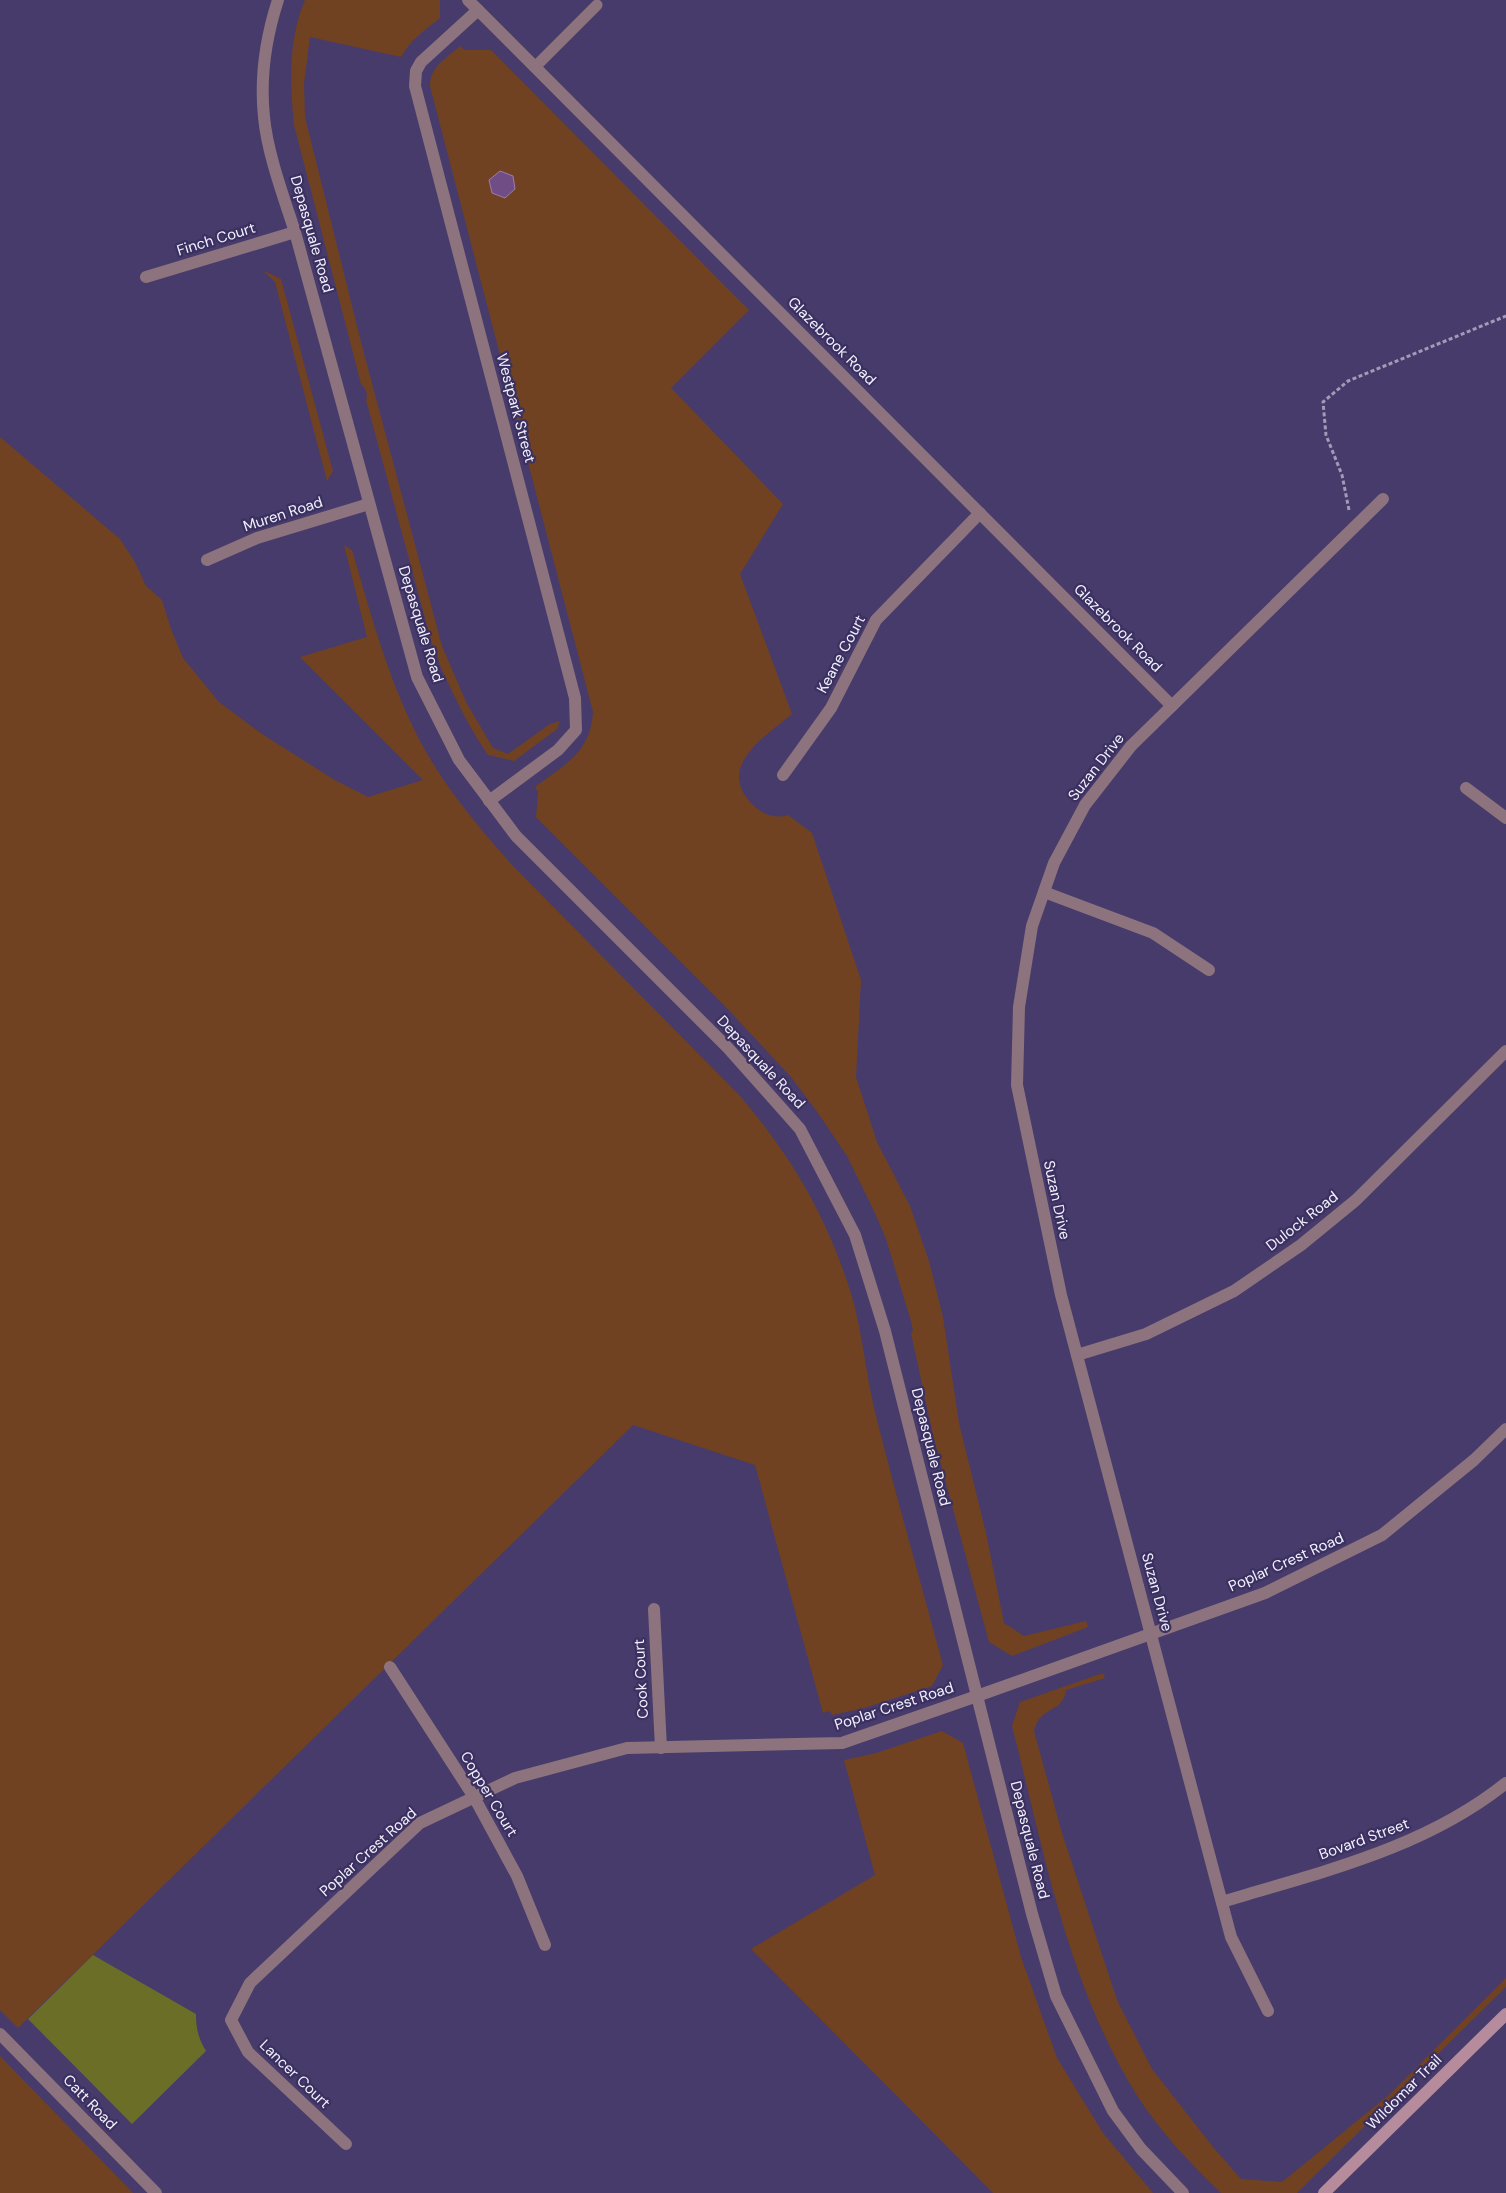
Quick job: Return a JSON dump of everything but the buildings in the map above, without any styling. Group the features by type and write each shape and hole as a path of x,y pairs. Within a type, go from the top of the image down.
{"main road":[{"name":"Wildomar Trail","path":"1324,2193 1506,2014"}],"street":[{"name":"Depasquale Road","path":"278,0 271,22 264,71 264,118 276,170 295,232 416,677 459,760 516,836 728,1048 800,1129 855,1235 877,1304 1032,1914 1056,1996 1113,2111 1142,2149 1184,2193"},
{"name":"Glazebrook Road","path":"468,0 1172,706"},
{"name":"Westpark Street","path":"478,10 421,62 416,71 414,86 573,688 576,730 558,750 490,801"},
{"name":"Finch Court","path":"146,277 295,232"},
{"name":"Suzan Drive","path":"1268,2011 1232,1938 1077,1355 1037,1187 1017,1085 1019,1006 1032,926 1054,862 1085,805 1131,746 1382,499"},
{"name":"Muren Road","path":"208,560 257,538 369,504"},
{"name":"Keane Court","path":"783,775 831,708 876,620 980,513"},
{"path":"1466,788 1506,818"},
{"path":"1044,892 1153,933 1208,970"},
{"name":"Dulock Road","path":"1077,1355 1146,1334 1234,1291 1301,1245 1356,1200 1506,1051"},
{"name":"Poplar Crest Road","path":"231,2020 250,1983 420,1822 515,1778 627,1748 842,1743 1265,1593 1382,1536 1474,1460 1506,1429"},
{"name":"Cook Court","path":"654,1609 661,1748"},
{"name":"Copper Court","path":"390,1667 474,1797 517,1876 545,1945"},
{"name":"Bovard Street","path":"1222,1902 1375,1856 1427,1833 1494,1793 1506,1783"},
{"name":"Lancer Court","path":"231,2020 248,2052 346,2144"},
{"name":"Catt Road","path":"0,2034 156,2193"}],"lane":[{"path":"535,67 597,5"}],"path":[{"path":"1353,528 1342,475 1326,434 1323,402 1348,381 1506,316"}],"shaded area":[{"path":"305,0 440,0 440,18 413,40 401,57 310,37 304,83 305,117 361,342 442,646 466,702 493,748 508,754 550,724 560,721 557,729 514,761 488,755 457,702 432,644 366,400 366,391 361,384 294,125 291,78 293,46 299,15"},
{"path":"460,46 464,50 491,50 749,310 671,388 783,504 740,574 792,714 757,743 741,766 739,778 743,791 753,805 765,814 774,816 788,815 812,833 861,980 856,1077 877,1142 910,1206 929,1261 943,1317 959,1423 986,1533 1004,1623 1024,1636 1086,1621 1088,1627 1012,1656 989,1642 933,1435 911,1333 913,1330 911,1321 886,1239 847,1156 791,1077 724,1005 536,817 538,792 535,787 566,764 581,748 591,726 593,712 430,86 436,68"},
{"path":"262,270 281,279 333,471 327,481 275,282"},
{"path":"0,437 120,539 135,562 146,586 162,600 183,658 219,702 262,734 333,779 368,797 423,780 300,657 367,637 344,545 352,550 388,668 412,725 451,791 514,867 741,1097 777,1144 808,1192 833,1243 853,1300 875,1412 943,1665 932,1686 864,1708 832,1715 830,1711 823,1713 755,1465 633,1425 18,2028 0,2010"},
{"path":"1103,1673 1105,1678 1066,1690 1061,1703 1041,1717 1034,1731 1062,1833 1117,2000 1152,2069 1213,2147 1241,2179 1282,2182 1390,2094 1506,1978 1506,1987 1297,2193 1221,2193 1166,2136 1147,2110 1114,2054 1093,2010 1076,1964 1047,1869 1012,1726 1020,1702"},
{"path":"942,1731 963,1743 1021,1957 1057,2058 1103,2133 1153,2193 993,2193 751,1949 875,1875 844,1760 876,1753"},
{"path":"93,1955 196,2014 198,2033 206,2051 132,2124 28,2019"},
{"path":"0,2056 133,2193 0,2193"}]}
